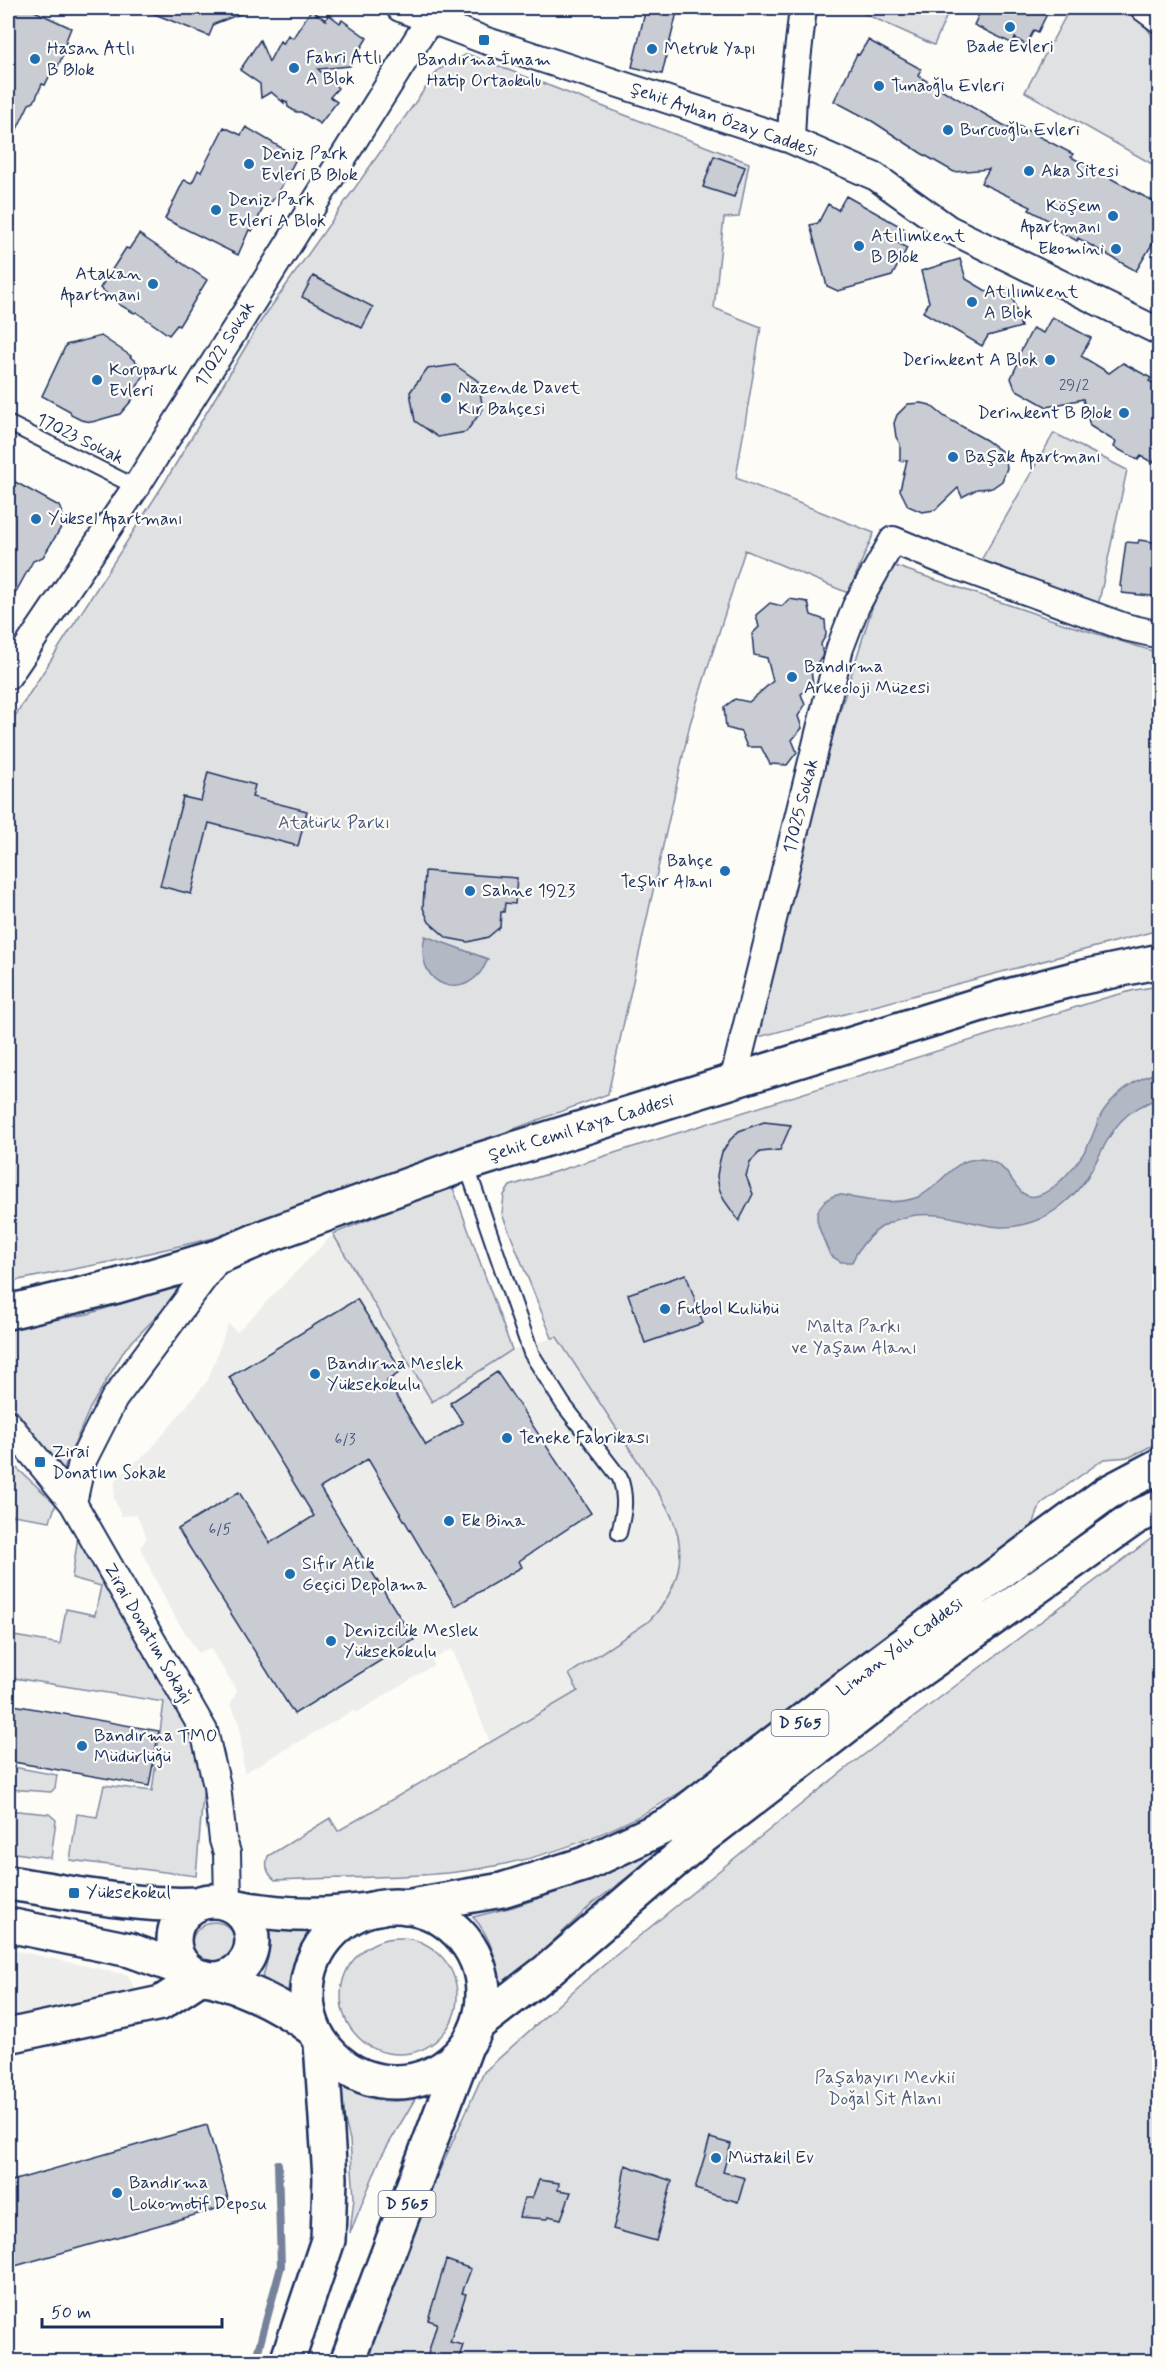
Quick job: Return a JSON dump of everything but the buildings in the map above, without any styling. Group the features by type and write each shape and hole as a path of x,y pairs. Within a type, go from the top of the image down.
{"main road":[{"name":"Şehit Cemil Kaya Caddesi","path":"8,1312 117,1286 220,1256 280,1231 466,1164 998,999 1074,979 1160,961"},
{"name":"Liman Yolu Caddesi","path":"392,1907 502,1890 585,1864 670,1824 837,1694 1107,1493 1160,1465"},
{"name":"Liman Yolu Caddesi","path":"472,2035 699,1840 913,1675 1136,1517 1160,1508"},
{"path":"8,1882 128,1901 170,1905 216,1904 294,1916 322,1916 392,1907"},
{"path":"216,1904 244,1915 251,1927 253,1940 244,1965 234,1974 221,1978 200,1976 182,1964 176,1954 174,1942 175,1930 180,1919 216,1904"},
{"name":"D 565","path":"287,2361 328,2240 330,2178 318,2037 308,2010 307,1989 310,1968 319,1949 335,1930 348,1920 355,1916 392,1907 430,1914 453,1928 470,1948 480,1972 483,1998 472,2035 348,2361"},
{"path":"8,1925 130,1950 200,1976 228,1983 269,2000 318,2037"},
{"path":"8,2036 161,2003 200,1976"},
{"name":"D 565","path":"318,2037 340,2064 365,2077 392,2082 420,2079 446,2066 472,2035"}],"street":[{"name":"Şehit Ayhan Özay Caddesi","path":"400,8 433,14 484,40 791,140 876,177 949,229 1160,332"},
{"path":"791,140 793,96 803,8"},
{"path":"1144,8 1160,20"},
{"name":"17022 Sokak","path":"8,676 136,486 433,14"},
{"name":"17025 Sokak","path":"733,1081 840,648 856,606 894,540 954,565 1125,627 1160,635"},
{"path":"73,1503 82,1462 114,1399 220,1256"},
{"name":"Zirai Donatım Sokağı","path":"8,1424 73,1503 204,1731 217,1785 228,1868 216,1904"}],"lane":[{"name":"17023 Sokak","path":"8,423 136,486"},
{"path":"466,1164 531,1353 563,1404 620,1478 626,1503 619,1533"}],"shaded area":[{"path":"425,936 488,959 479,974 468,983 456,986 444,985 434,979 427,968 423,954"},
{"path":"1159,1072 1159,1100 1156,1099 1137,1108 1121,1121 1111,1133 1083,1183 1064,1204 1048,1215 1019,1226 1007,1227 995,1227 938,1215 910,1216 886,1224 876,1231 859,1250 852,1262 841,1262 830,1255 820,1231 817,1213 830,1198 844,1195 878,1201 911,1199 933,1187 953,1168 969,1160 979,1159 991,1161 1000,1166 1022,1192 1028,1196 1036,1196 1051,1189 1067,1175 1085,1150 1102,1114 1110,1103 1129,1086"},
{"path":"333,1234 432,1402 512,1350 556,1337 670,1510 679,1540 678,1570 668,1599 648,1622 569,1674 579,1691 490,1742 452,1649 432,1660 434,1665 356,1713 354,1710 244,1773 239,1721 230,1705 237,1691 210,1648 198,1653 169,1607 140,1548 147,1537 136,1515 121,1516 114,1498 115,1480 151,1449 208,1380 228,1324 237,1332"},
{"path":"8,1949 128,1975 144,2007 8,2035"}],"green space":[{"path":"1100,7 1123,10 1142,22 1159,48 1159,168 1025,92 1070,8"},
{"path":"852,8 950,8 934,45"},
{"name":"Atatürk Parkı","path":"467,54 749,163 739,217 724,218 714,308 761,327 736,478 874,533 848,593 745,550 690,724 608,1094 231,1234 110,1262 8,1282 8,727 165,482 261,321 438,70"},
{"path":"1054,433 1127,470 1098,606 980,562"},
{"path":"895,566 1062,623 1159,653 1159,930 755,1038 831,740 877,592"},
{"name":"Malta Parkı ve Yaşam Alanı","path":"1159,986 1159,1442 1130,1457 1104,1459 1041,1504 1034,1522 1028,1529 709,1773 680,1793 618,1826 552,1851 484,1868 384,1877 275,1880 267,1869 268,1856 330,1818 338,1831 578,1691 569,1674 648,1622 670,1593 676,1578 679,1546 670,1514 557,1337 552,1338 502,1214 504,1195 510,1186 1105,998"},
{"path":"452,1185 512,1350 432,1402 333,1234"},
{"path":"190,1282 125,1349 90,1408 63,1470 18,1413 8,1405 8,1328 88,1314"},
{"path":"8,1460 56,1504 50,1521 13,1515 8,1560"},
{"path":"79,1529 206,1759 196,1876 70,1860 77,1814 97,1817 104,1785 152,1791 164,1702 8,1677 8,1635 60,1644 66,1609 95,1615 101,1586 72,1578"},
{"name":"Paşabayırı Mevkii Doğal Sit Alanı","path":"1159,1535 1159,2361 367,2362 407,2243 484,2072 582,1983 853,1763"},
{"path":"8,1766 57,1775 55,1788 51,1792 8,1789"},
{"path":"8,1810 49,1814 56,1820 51,1858 8,1852"},
{"path":"677,1833 679,1838 592,1904 502,1990 489,1942 473,1917 513,1907 581,1884"},
{"path":"214,1922 223,1923 230,1928 235,1935 235,1953 230,1960 223,1965 214,1966 205,1965 198,1960 193,1953 192,1944 193,1935 198,1928 205,1923"},
{"path":"267,1925 313,1927 294,1962 286,1999 260,1988 268,1958"},
{"path":"399,1938 421,1942 440,1955 453,1974 457,1996 453,2018 440,2037 421,2050 399,2054 377,2050 358,2037 345,2018 341,1996 345,1974 358,1955 377,1942"},
{"path":"335,2082 374,2099 404,2101 415,2099 381,2157 350,2233 354,2198 350,2140"}],"waterway":[{"path":"255,2362 281,2266 278,2164"}],"place":[{"name":"Bade Evleri","path":"1010,27"},
{"name":"Bandırma İmam Hatip Ortaokulu","path":"484,40"},
{"name":"Metruk Yapı","path":"652,49"},
{"name":"Hasan Atlı B Blok","path":"35,59"},
{"name":"Fahri Atlı A Blok","path":"294,68"},
{"name":"Tunaoğlu Evleri","path":"879,86"},
{"name":"Burcuoğlu Evleri","path":"948,130"},
{"name":"Deniz Park Evleri B Blok","path":"249,164"},
{"name":"Aka Sitesi","path":"1029,171"},
{"name":"Deniz Park Evleri A Blok","path":"216,210"},
{"name":"Köşem Apartmanı","path":"1113,216"},
{"name":"Atılımkent B Blok","path":"859,246"},
{"name":"Ekomini","path":"1116,249"},
{"name":"Atakan Apartmanı","path":"153,284"},
{"name":"Atılımkent A Blok","path":"972,302"},
{"name":"Derinkent A Blok","path":"1050,360"},
{"name":"Korupark Evleri","path":"97,380"},
{"name":"Nazende Davet Kır Bahçesi","path":"446,398"},
{"name":"Derinkent B Blok","path":"1124,413"},
{"name":"Başak Apartmanı","path":"953,457"},
{"name":"Yüksel Apartmanı","path":"36,519"},
{"name":"Bandırma Arkeoloji Müzesi","path":"792,677"},
{"name":"Bahçe Teşhir Alanı","path":"725,871"},
{"name":"Sahne 1923","path":"470,891"},
{"name":"Futbol Kulübü","path":"665,1309"},
{"name":"Bandırma Meslek Yüksekokulu","path":"315,1374"},
{"name":"Teneke Fabrikası","path":"507,1438"},
{"name":"Zirai Donatım Sokak","path":"40,1462"},
{"name":"Ek Bina","path":"449,1521"},
{"name":"Sıfır Atık Geçici Depolama","path":"290,1574"},
{"name":"Denizcilik Meslek Yüksekokulu","path":"331,1641"},
{"name":"Bandırma TMO Müdürlüğü","path":"82,1746"},
{"name":"Yüksekokul","path":"74,1893"},
{"name":"Müstakil Ev","path":"716,2158"},
{"name":"Bandırma Lokomotif Deposu","path":"117,2193"}]}
